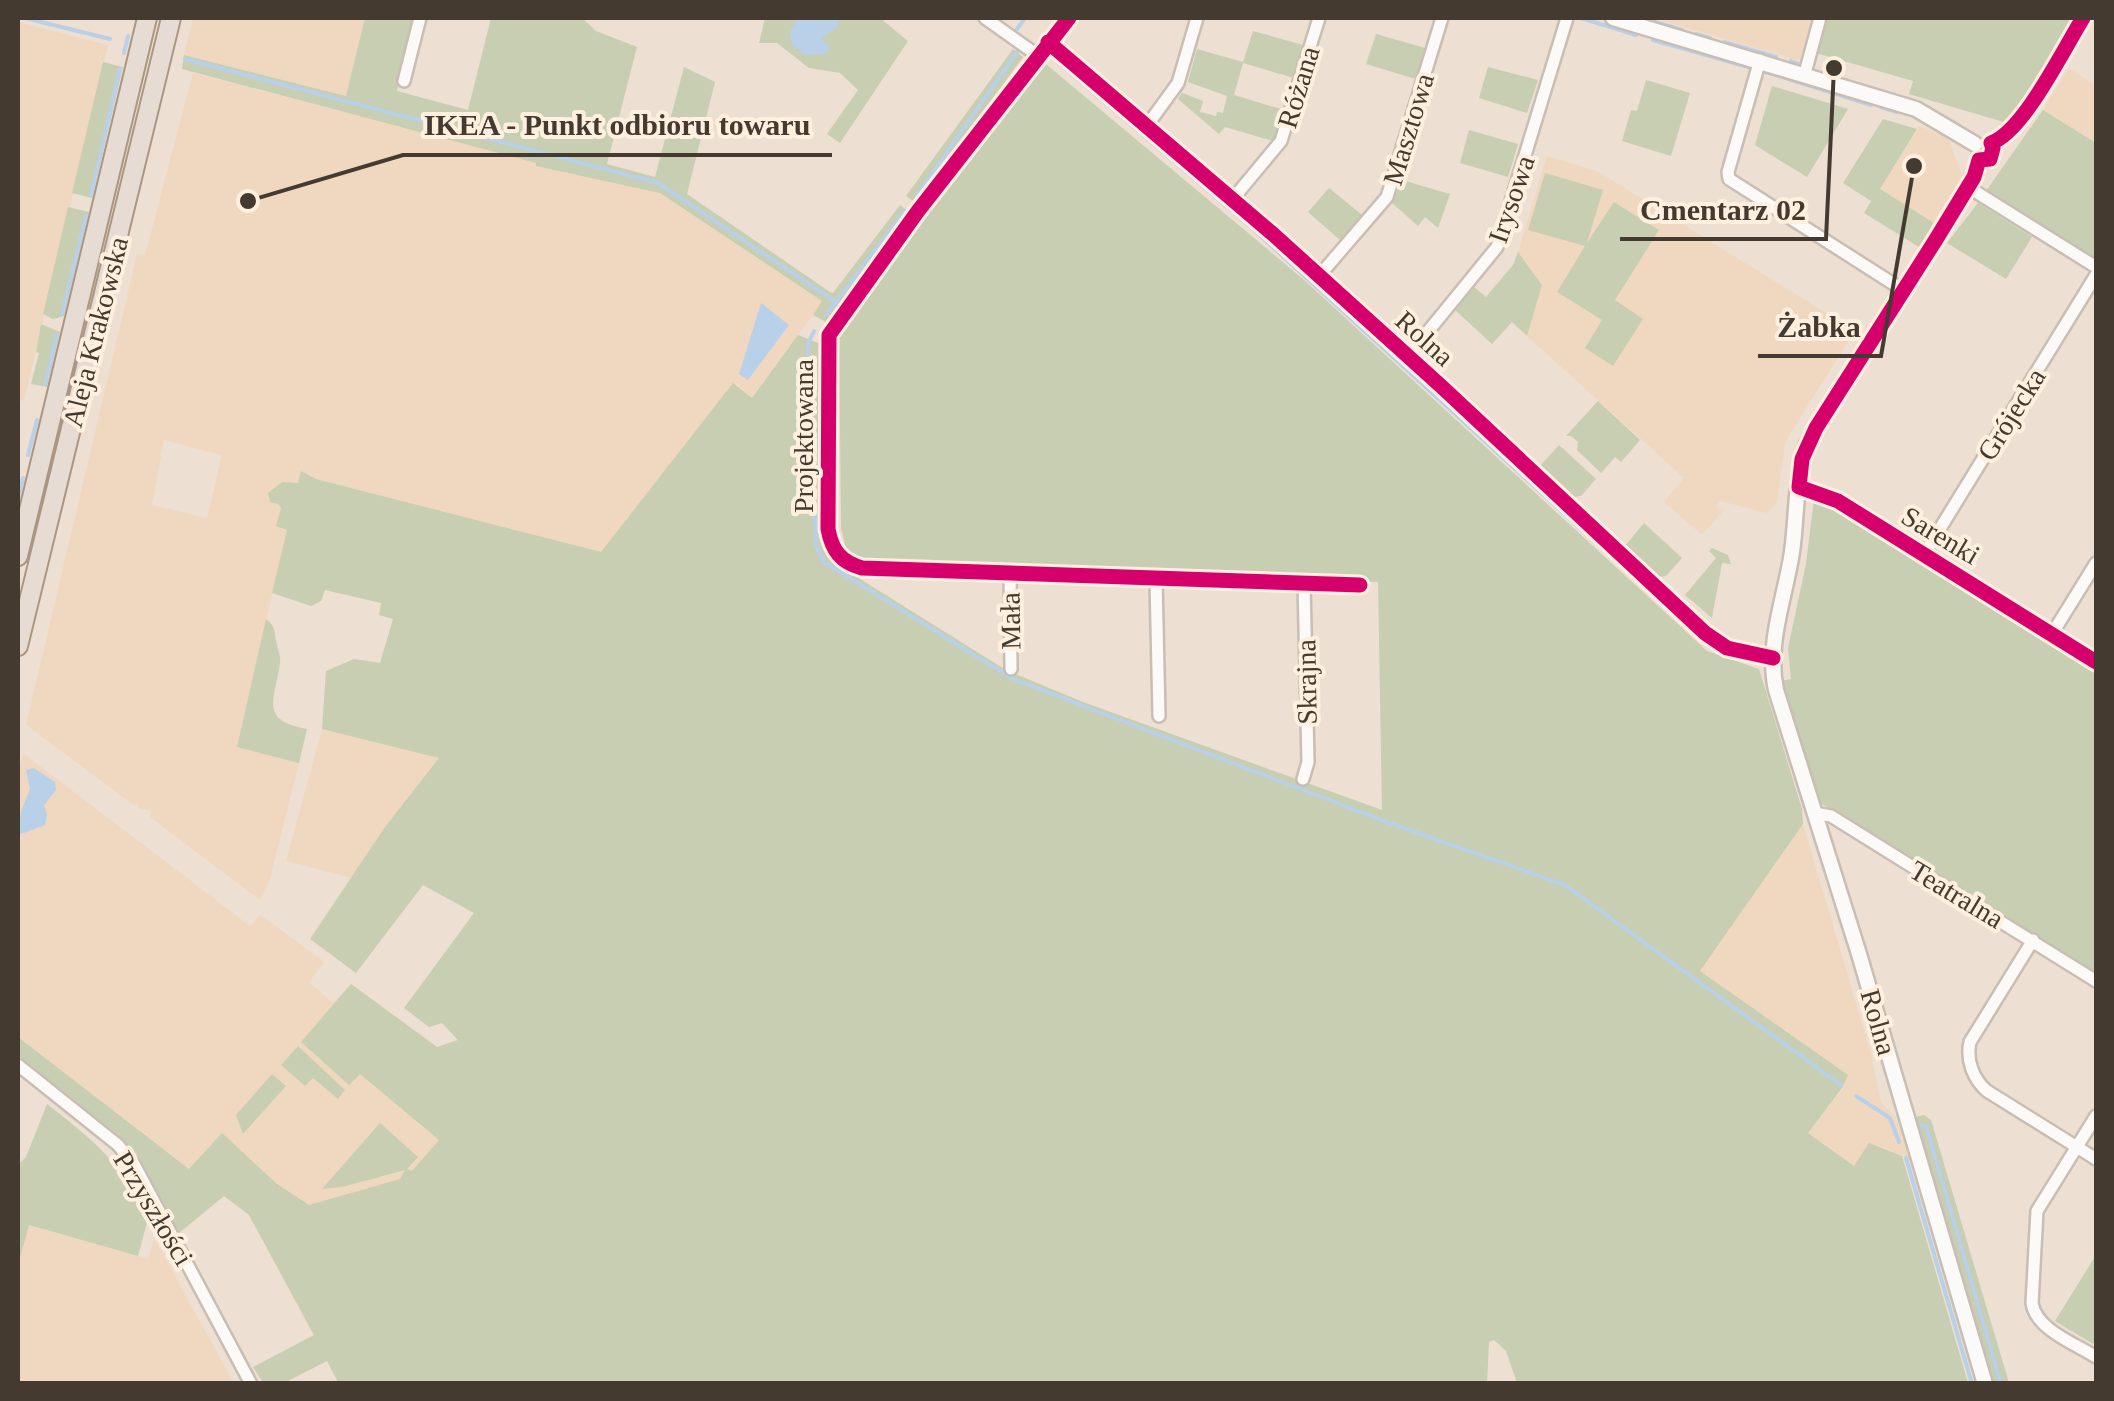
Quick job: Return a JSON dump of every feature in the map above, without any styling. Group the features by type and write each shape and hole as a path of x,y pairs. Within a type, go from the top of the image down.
{"main road":[{"name":"Aleja Krakowska","path":"18,556 148,18"},
{"name":"Aleja Krakowska","path":"18,646 171,18"}],"street":[{"path":"404,81 420,18"},
{"path":"985,18 1037,55"},
{"name":"Projektowana","path":"1069,18 1037,55 832,329 828,342 828,529 835,551 850,564 862,568 1360,585"},
{"path":"1146,127 1178,82 1197,18"},
{"name":"Różana","path":"1232,200 1284,136 1320,18"},
{"name":"Masztowa","path":"1319,276 1390,192 1442,18"},
{"name":"Irysowa","path":"1408,356 1496,247 1567,18"},
{"path":"1613,18 1916,109 1974,144"},
{"path":"1805,73 1820,18"},
{"path":"1991,144 2020,120 2083,18"},
{"name":"Rolna","path":"1048,42 1319,276 1715,641 1727,648 1773,658 1776,690 1985,1384"},
{"path":"1760,60 1729,179 1903,290"},
{"path":"1974,144 1982,140 1991,144"},
{"path":"1974,144 1973,154 1985,161 1993,154 1991,144"},
{"path":"1773,658 1792,552 1802,459 1811,436 1968,186 1979,160"},
{"path":"1968,186 2096,267"},
{"name":"Grójecka","path":"1925,554 2096,275"},
{"name":"Sarenki","path":"1799,487 1838,501 2052,634 2096,564"},
{"name":"Mała","path":"1010,573 1011,670"},
{"path":"1156,579 1159,716"},
{"name":"Skrajna","path":"1303,779 1308,762 1304,583"},
{"name":"Teatralna","path":"1815,814 1830,816 2096,980"},
{"path":"2033,940 1970,1042 1974,1076 1983,1088 2096,1159"},
{"name":"Przyszłości","path":"18,1065 118,1144 134,1164 251,1384"},
{"path":"2096,1116 2037,1212 2032,1304 2041,1323 2096,1358"}],"shaded area":[{"path":"193,18 365,18 347,96 184,55"},
{"path":"1653,18 1817,19 1807,54 1797,60"},
{"path":"18,22 108,45 24,401 18,399"},
{"path":"2069,68 2096,86 2093,141 2043,110"},
{"path":"193,73 660,193 823,301 752,398 735,382 811,561 1013,692 335,1383 337,1380 249,1215 18,1037 18,775 23,753 250,926 260,915 322,960 309,982 333,1003 351,984 438,1047 524,1017 538,939 375,844 352,878 286,861 322,729 439,758 600,553 316,479 301,471 237,746 299,763 270,879 260,900 150,817 151,811 139,808 137,801 135,806 26,725 137,254 145,255","holes":["164,440 222,455 207,518 152,505"]},
{"path":"1920,126 1948,138 1963,177 1934,223 1879,190"},
{"path":"1547,156 1597,171 1855,331 1791,432 1785,445 1777,503 1767,513 1720,501 1716,506 1722,512 1702,535 1664,502 1684,478 1527,336 1542,285 1518,252"},
{"path":"1803,824 1871,1054 1881,1102 1896,1117 1909,1158 1870,1143 1854,1166 1807,1133 1843,1088 1700,971"},
{"path":"28,1225 148,1259 154,1238 234,1383 18,1384 18,1269"}],"green space":[{"path":"365,18 415,18 397,91 468,110 491,18 582,18 596,31 637,47 607,164 655,177 684,67 715,82 687,194 830,292 900,205 908,211 826,322 813,315 822,301 660,193 536,166 182,69 184,55 346,96"},
{"path":"765,18 880,18 908,41 840,143 827,134 858,90 840,73 809,68 777,43 759,43"},
{"path":"1826,18 2074,18 2007,123 1909,94 1913,81 1816,53"},
{"path":"1253,31 1303,45 1294,78 1243,63 1234,95 1284,110 1273,141 1225,127 1219,134 1178,99 1182,93 1203,101 1200,112 1216,116 1217,112 1223,113 1227,96 1188,82 1197,49 1243,62"},
{"path":"1376,34 1425,48 1416,79 1366,64"},
{"path":"1013,49 1023,57 916,203 906,196"},
{"path":"1041,60 1303,279 1707,651 1759,669 1802,809 1803,824 1700,971 1848,1075 1808,1133 1854,1166 1869,1143 1902,1156 1968,1383 1517,1383 1506,1351 1494,1340 1489,1342 1487,1384 335,1384 337,1380 327,1361 284,1383 263,1383 253,1367 314,1335 249,1215 224,1196 179,1233 137,1154 18,1055 18,1037 189,1169 222,1133 277,1184 309,1205 400,1179 405,1170 322,1189 380,1123 418,1157 407,1169 412,1171 439,1140 360,1074 349,1085 301,1042 351,984 437,1047 458,1040 442,1023 429,1027 404,1008 474,913 423,885 356,973 310,939 385,827 439,758 322,729 326,671 354,659 380,663 393,619 379,615 381,603 325,590 321,601 311,606 272,593 287,530 276,526 281,508 270,502 268,493 282,482 298,483 301,471 316,479 601,552 733,383 752,398 798,335 823,345 824,539 825,549 841,567 1006,670 1083,702 1382,810 1378,582 860,561 846,549 841,528 839,329"},
{"path":"103,62 123,67 92,198 72,193"},
{"path":"1488,67 1538,80 1527,113 1479,98"},
{"path":"1646,80 1690,93 1671,156 1622,141"},
{"path":"1772,86 1848,109 1807,177 1755,145"},
{"path":"2043,110 2096,143 2096,261 1986,191"},
{"path":"1883,119 1917,129 1880,189 1934,223 1919,247 1864,213 1871,201 1843,183"},
{"path":"1469,130 1518,144 1508,177 1460,163"},
{"path":"1545,173 1603,190 1587,243 1614,202 1659,230 1615,300 1643,319 1613,366 1585,348 1602,320 1557,292 1585,246 1528,230"},
{"path":"1402,180 1450,194 1438,228 1425,217 1418,226 1392,203"},
{"path":"1329,188 1362,215 1340,240 1308,212"},
{"path":"1978,203 2032,237 2006,279 1947,243"},
{"path":"68,207 89,212 64,316 53,319 43,314"},
{"path":"1518,252 1542,285 1527,336 1512,322 1492,344 1455,310 1474,287 1486,297 1513,265"},
{"path":"41,324 60,332 47,387 31,384"},
{"path":"1598,401 1640,440 1621,462 1615,457 1601,473 1577,450 1578,442 1566,436"},
{"path":"1559,445 1596,479 1581,496 1573,497 1540,466"},
{"path":"1821,498 2096,674 2096,976 1814,799 1780,681 1791,679 1788,648 1806,564 1814,499"},
{"path":"1644,523 1682,558 1666,576 1659,577 1625,546"},
{"path":"1712,548 1728,555 1731,564 1722,563 1712,618 1685,595 1716,558 1709,551"},
{"path":"266,619 274,628 280,657 273,706 281,720 307,729 299,763 237,747"},
{"path":"298,1046 345,1090 338,1099 313,1078 305,1086 281,1065"},
{"path":"272,1074 286,1086 243,1134 236,1115"},
{"path":"47,1104 104,1153 149,1215 138,1256 29,1225 18,1257 18,1165 26,1157"},
{"path":"1924,1115 1931,1120 2009,1383 1991,1383 1912,1118"},
{"path":"2096,1255 2096,1338 2093,1344 2055,1321"}],"water":[{"path":"797,18 840,18 837,27 821,38 830,48 825,54 805,55 792,45 790,32"},
{"path":"761,303 789,325 748,380 739,374"},
{"path":"34,768 55,782 56,790 44,805 45,825 21,834 18,819 30,789 26,770"}],"waterway":[{"path":"25,18 110,39"},
{"path":"1017,29 1025,18"},
{"path":"1581,18 1636,35"},
{"path":"1642,18 1682,30"},
{"path":"1696,34 1710,38"},
{"path":"124,53 128,36"},
{"path":"1653,40 1752,68"},
{"path":"1724,42 1776,57"},
{"path":"916,197 1017,52"},
{"path":"185,59 658,183 836,302"},
{"path":"1791,61 1799,64"},
{"path":"1059,63 1253,229 1710,647"},
{"path":"91,195 120,69"},
{"path":"1766,72 1871,105"},
{"path":"1881,107 1897,112"},
{"path":"826,315 905,211"},
{"path":"62,314 86,216"},
{"path":"814,331 808,344 816,546 824,562 1013,679 1384,821 1565,885 1841,1085"},
{"path":"45,384 57,334"},
{"path":"28,455 37,420"},
{"path":"18,499 23,478"},
{"path":"1856,1096 1890,1118 1899,1142"},
{"path":"1916,1125 1926,1126 2001,1384"},
{"path":"1906,1158 1972,1384"}],"cycle path":[{"path":"1069,18 918,211 829,335 828,529 832,544 843,559 862,568 1360,585"},
{"path":"2083,18 2029,107 2004,135 1991,143 1990,159 1979,160 1974,177 1816,428 1802,459 1799,487 1838,501 2096,662"},
{"path":"1048,42 1274,235 1705,633 1727,648 1773,658"}],"place":[{"name":"Cmentarz 02","path":"1834,68"},
{"name":"Żabka","path":"1914,166"},
{"name":"IKEA - Punkt odbioru towaru","path":"248,201"}]}
